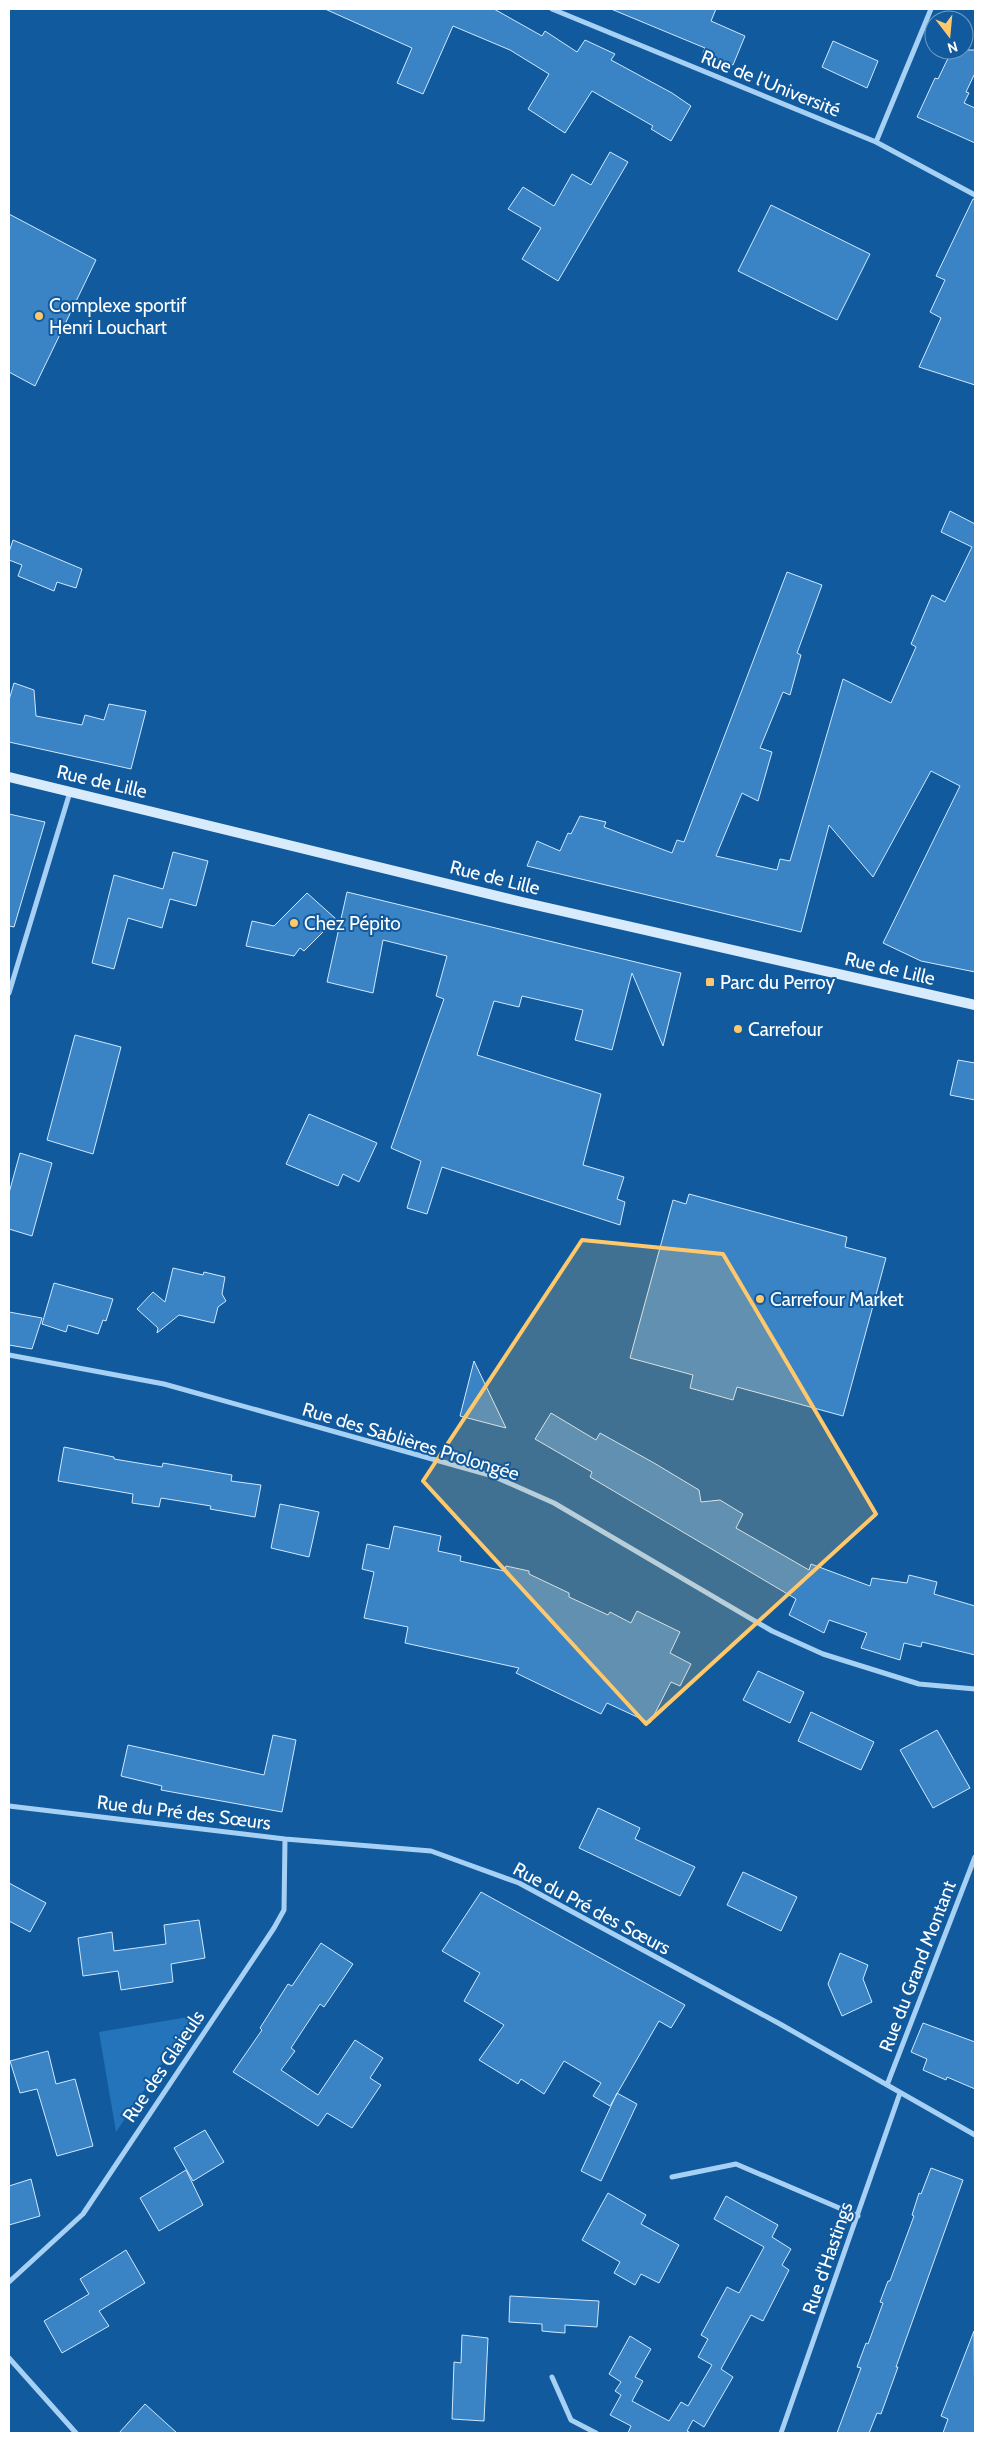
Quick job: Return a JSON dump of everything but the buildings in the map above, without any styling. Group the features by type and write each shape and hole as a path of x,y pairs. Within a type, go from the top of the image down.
{"main road":[{"name":"Rue de Lille","path":"9,777 147,809 201,824 330,853 522,902 975,1005"}],"street":[{"name":"Rue de l'Université","path":"552,9 876,142 975,195"},
{"path":"876,142 931,9"},
{"path":"9,993 70,792"},
{"name":"Rue des Sablières Prolongée","path":"9,1356 164,1384 493,1476 554,1503 772,1631 823,1654 919,1684 975,1689"},
{"name":"Rue du Pré des Sœurs","path":"9,1806 285,1838 431,1851 519,1883 780,2024 975,2135"},
{"name":"Rue des Glaieuls","path":"9,2282 83,2214 274,1928 284,1910 285,1838"},
{"name":"Rue du Grand Montant","path":"886,2085 975,1857"},
{"name":"Rue d'Hastings","path":"781,2433 900,2093"},
{"path":"672,2177 736,2164 858,2216"},
{"path":"9,2358 76,2433"},
{"path":"552,2377 571,2420 596,2433"}],"highlighted area":[{"path":"582,1240 723,1254 876,1514 646,1724 423,1481"}],"shaded area":[{"path":"194,2016 116,2132 99,2032"}],"place":[{"name":"Complexe sportif Henri Louchart","path":"39,316"},
{"name":"Chez Pépito","path":"294,923"},
{"name":"Parc du Perroy","path":"710,982"},
{"name":"Carrefour","path":"738,1029"},
{"name":"Carrefour Market","path":"760,1299"}]}
